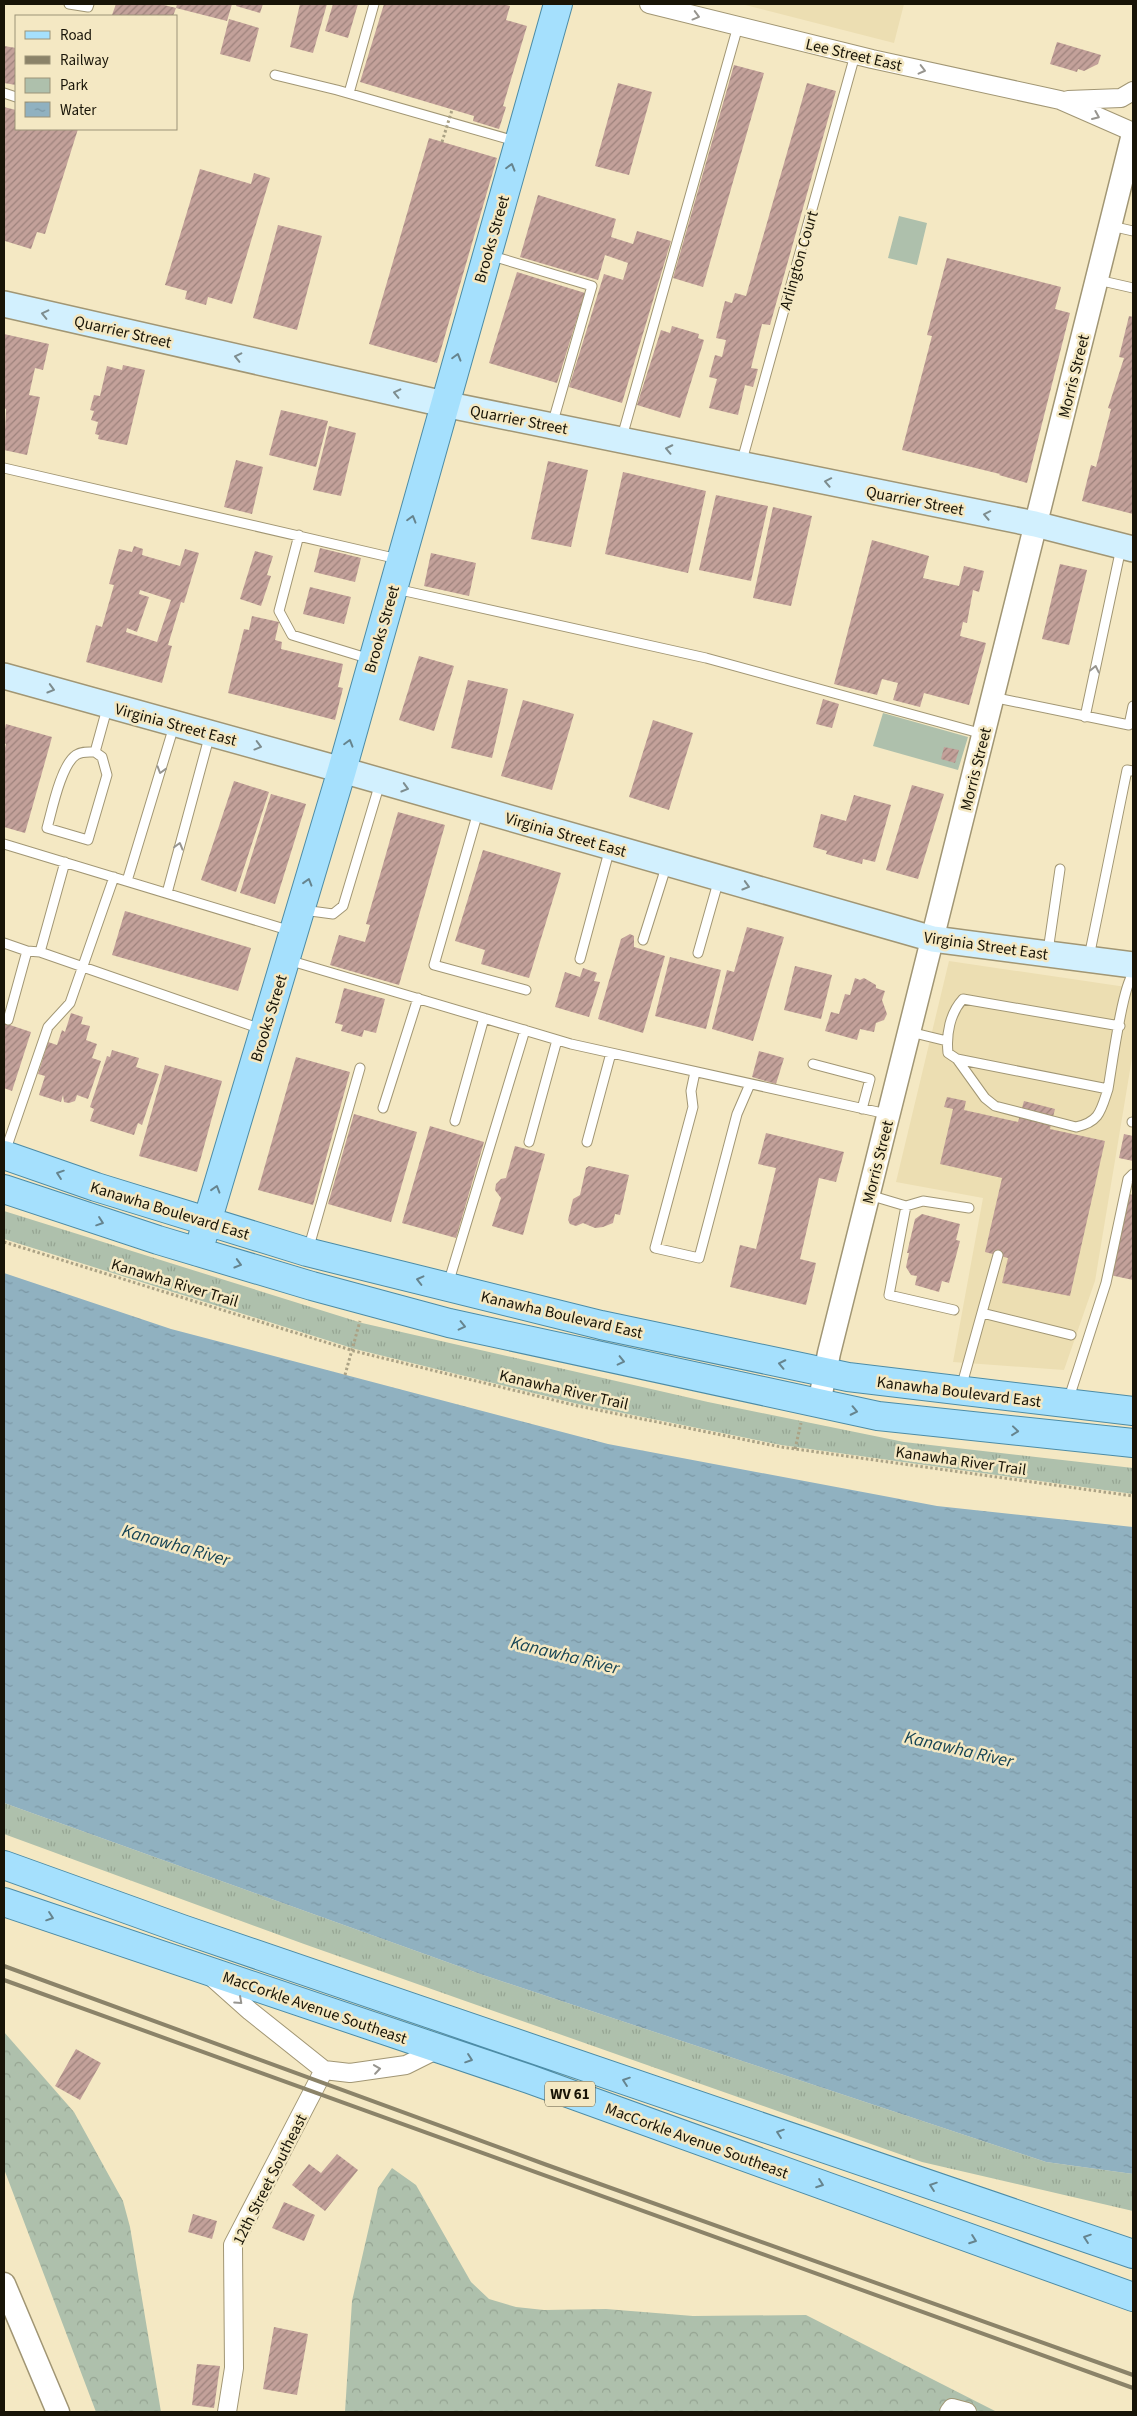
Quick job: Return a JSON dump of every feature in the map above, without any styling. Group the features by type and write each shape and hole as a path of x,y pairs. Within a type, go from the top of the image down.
{"main road":[{"name":"Brooks Street","path":"198,1252 342,770 558,4"},
{"name":"Quarrier Street","path":"4,304 444,404 1035,524 1127,548"},
{"name":"Virginia Street East","path":"4,676 342,770 933,939 1133,965"},
{"name":"Kanawha Boulevard East","path":"4,1155 96,1187 307,1252 601,1325 824,1373 1133,1411"},
{"name":"Kanawha Boulevard East","path":"4,1189 198,1252 450,1323 811,1410 1133,1443"},
{"name":"MacCorkle Avenue Southeast","path":"4,1865 192,1932 1133,2254"},
{"name":"MacCorkle Avenue Southeast","path":"4,1902 529,2079 1133,2298"}],"street":[{"name":"Lee Street East","path":"649,4 674,7 738,26 856,55 1060,100 1133,133"},
{"name":"Lee Street East","path":"1060,100 1121,98 1133,91"},
{"name":"Morris Street","path":"811,1410 824,1373 869,1195 1133,133"},
{"path":"203,1969 250,2011 324,2070 350,2073 406,2065 438,2049"},
{"name":"12th Street Southeast","path":"227,2412 234,2368 232,2245 324,2070"},
{"path":"4,2284 58,2412"},
{"path":"949,2412 952,2408 967,2412"}],"lane":[{"path":"69,4 88,7 89,4"},
{"path":"350,93 374,4"},
{"path":"621,440 738,26"},
{"name":"Arlington Court","path":"740,464 856,55"},
{"path":"275,74 350,93 518,142"},
{"path":"1111,226 1133,231"},
{"path":"486,255 592,286 552,425"},
{"path":"1097,280 1133,288"},
{"path":"4,468 400,559"},
{"path":"299,536 279,611 282,619 292,635 372,659"},
{"path":"1086,716 1127,548"},
{"path":"392,588 706,658 983,734"},
{"path":"992,697 1129,725 1133,706"},
{"path":"94,752 108,705"},
{"path":"128,881 174,723"},
{"path":"166,893 210,733"},
{"path":"84,752 94,752 102,757 107,775 88,840 46,828 67,764 75,756 84,752"},
{"path":"1088,960 1127,770 1133,771"},
{"path":"4,844 166,893 297,921 333,914 343,906 380,781"},
{"path":"479,809 434,965 526,990"},
{"path":"580,959 610,847"},
{"path":"40,952 65,862"},
{"path":"643,940 667,863"},
{"path":"1048,954 1060,869"},
{"path":"4,1155 48,1027 70,1003 114,877"},
{"path":"698,953 719,878"},
{"path":"4,942 27,951 40,952 264,1030"},
{"path":"8,1020 27,951"},
{"path":"285,959 557,1040 889,1115"},
{"path":"1120,1026 963,998 954,1012 947,1040 948,1053 957,1059 984,1098 994,1106 1076,1127 1088,1124 1101,1113 1108,1089 1120,1026 1128,980 1133,974"},
{"path":"383,1108 418,998"},
{"path":"455,1121 484,1018"},
{"path":"447,1287 524,1030"},
{"path":"910,1032 947,1040"},
{"path":"528,1142 557,1040"},
{"path":"587,1142 612,1053"},
{"path":"957,1059 1108,1089"},
{"path":"813,1064 870,1079 862,1109"},
{"path":"307,1252 360,1068"},
{"path":"695,1072 691,1091 693,1107 655,1248 699,1258 737,1114 750,1084"},
{"path":"1068,1403 1106,1283 1128,1179 1133,1174"},
{"path":"869,1195 906,1206 923,1201 969,1208"},
{"path":"906,1206 889,1295 954,1310"},
{"path":"960,1391 998,1255"},
{"path":"982,1312 1071,1335"}],"path":[{"path":"442,142 452,110"},
{"name":"Kanawha River Trail","path":"4,1242 352,1350 578,1406 796,1449 1133,1496"},
{"path":"345,1375 361,1316"},
{"path":"796,1449 811,1410"}],"shaded area":[{"path":"741,4 904,4 894,43"},
{"path":"949,961 1133,988 1133,1052 1095,1281 1064,1370 953,1362 983,1198 896,1182"}],"green space":[{"path":"899,216 927,223 917,265 888,258"},
{"path":"883,713 968,737 958,770 873,746"},
{"path":"4,1211 362,1323 708,1402 904,1442 1133,1468 1133,1494 781,1445 578,1404 355,1349 4,1239"},
{"path":"4,1803 483,1975 1046,2162 1133,2174 1133,2211 922,2162 304,1944 4,1834"},
{"path":"4,2032 74,2112 123,2201 130,2227 161,2412 96,2412 4,2169"},
{"path":"392,2168 416,2185 471,2282 489,2299 516,2307 544,2310 606,2309 693,2316 806,2315 997,2412 345,2412 352,2301 378,2188"}],"water":[{"name":"Kanawha River","path":"4,1273 171,1329 608,1444 937,1506 1133,1527 1133,2174 1046,2162 483,1975 4,1803"}],"building":[{"path":"116,4 160,4 176,8 173,15 112,15"},
{"path":"177,4 232,4 227,21 176,8"},
{"path":"237,4 263,4 260,13 236,6"},
{"path":"300,4 327,4 313,53 290,47"},
{"path":"333,4 358,4 348,38 325,31"},
{"path":"384,4 503,4 510,6 506,20 527,26 503,106 506,107 499,129 473,121 474,116 360,82"},
{"path":"229,19 259,28 250,62 220,54"},
{"path":"1057,42 1101,55 1098,64 1084,71 1078,69 1077,72 1050,64"},
{"path":"4,46 15,48 15,85 4,83"},
{"path":"734,65 764,73 703,287 673,278"},
{"path":"618,83 652,92 629,175 595,166"},
{"path":"807,83 836,91 770,325 762,324 751,368 758,369 753,387 745,385 738,415 709,408 717,379 709,377 715,355 722,357 726,340 716,338 725,301 732,303 735,293 746,296"},
{"path":"4,107 15,110 15,130 78,130 45,234 37,232 31,249 5,241 4,245"},
{"path":"429,138 497,158 437,363 369,344"},
{"path":"200,169 251,184 254,173 270,178 232,304 208,297 206,305 185,299 187,291 165,285"},
{"path":"538,195 616,219 611,237 633,244 637,231 671,241 622,403 569,387 604,274 623,280 628,263 605,255 598,280 520,257"},
{"path":"278,225 322,236 297,330 253,318"},
{"path":"947,258 1061,287 1055,309 1070,313 1027,483 1000,474 902,450 932,336 927,335"},
{"path":"517,272 585,293 557,383 489,363"},
{"path":"1129,316 1133,317 1133,514 1082,501 1091,465 1096,467 1111,409 1108,408 1124,358 1119,357"},
{"path":"672,326 699,334 698,338 704,340 680,418 637,405 661,330 670,333"},
{"path":"4,334 49,344 43,370 35,368 29,395 40,397 27,455 4,450 6,409 4,408"},
{"path":"123,365 145,370 127,445 98,439 99,435 95,434 98,422 91,420 94,411 90,410 94,395 100,396 107,366 122,370"},
{"path":"281,410 328,421 316,467 269,455"},
{"path":"329,426 356,433 341,496 313,490"},
{"path":"236,460 263,467 252,514 224,507"},
{"path":"548,461 588,470 571,547 531,539"},
{"path":"623,472 706,491 688,573 605,554"},
{"path":"716,495 768,506 751,581 699,570"},
{"path":"773,507 812,516 791,606 753,598"},
{"path":"872,540 929,556 923,578 959,586 964,566 984,571 979,592 973,590 967,623 963,622 960,636 986,643 969,705 924,693 920,707 893,700 898,683 882,679 877,695 834,684"},
{"path":"134,546 143,549 142,555 180,566 185,549 199,553 184,603 181,602 168,645 172,646 162,683 86,662 96,625 102,627 114,585 109,584 119,549 132,552","holes":["140,590 171,600 157,642 126,632 127,628 137,632 149,597 139,594"]},
{"path":"320,548 361,558 355,582 314,572"},
{"path":"255,551 273,556 267,575 271,576 261,606 240,599"},
{"path":"431,553 476,563 469,596 424,586"},
{"path":"1060,564 1087,570 1069,645 1042,639"},
{"path":"310,587 351,597 344,624 303,614"},
{"path":"252,616 279,622 275,640 282,642 281,649 343,664 338,687 343,688 335,720 228,693 244,629 249,630"},
{"path":"419,656 454,666 434,731 399,720"},
{"path":"468,680 508,689 492,758 451,748"},
{"path":"823,699 839,704 832,728 816,724"},
{"path":"523,700 574,714 552,790 501,776"},
{"path":"653,720 693,733 669,810 629,797"},
{"path":"6,724 52,737 25,833 4,827 4,752 6,744 4,743 4,733"},
{"path":"944,747 959,750 955,763 941,759"},
{"path":"234,781 269,792 236,892 201,880"},
{"path":"912,785 944,794 918,879 886,870"},
{"path":"271,794 306,804 275,904 240,893"},
{"path":"854,795 891,805 875,862 863,859 862,864 826,854 827,851 813,847 821,814 846,821"},
{"path":"398,812 445,825 399,985 330,965 339,935 365,942 370,925 366,924"},
{"path":"483,850 561,873 529,978 481,964 485,950 455,941"},
{"path":"125,911 251,948 238,991 112,955"},
{"path":"747,927 784,937 753,1041 712,1029 727,970 734,972"},
{"path":"630,934 634,936 634,947 665,956 643,1033 598,1019 621,939"},
{"path":"670,957 721,970 706,1029 655,1016"},
{"path":"795,966 832,975 821,1019 784,1010"},
{"path":"583,968 597,973 594,981 600,982 589,1017 555,1007 565,972 580,977"},
{"path":"855,978 860,980 864,978 876,985 876,988 885,991 882,1000 887,1014 884,1020 876,1023 874,1032 860,1029 857,1040 825,1031 831,1012 839,1014 845,994 850,995"},
{"path":"344,988 385,999 376,1033 364,1030 362,1037 341,1031 343,1025 335,1023"},
{"path":"71,1013 83,1017 81,1024 90,1026 86,1040 97,1044 92,1058 101,1061 88,1099 77,1095 75,1101 69,1103 64,1102 63,1095 61,1102 39,1095 45,1076 38,1074 48,1042 57,1045 62,1030 65,1032"},
{"path":"4,1023 31,1032 12,1091 4,1088"},
{"path":"112,1050 139,1058 136,1067 159,1074 142,1125 138,1123 134,1135 90,1121 94,1109 90,1107 107,1056 110,1057"},
{"path":"759,1051 784,1058 776,1084 752,1077"},
{"path":"296,1057 350,1072 313,1205 258,1190"},
{"path":"165,1065 222,1081 197,1172 139,1156"},
{"path":"947,1097 966,1101 964,1110 1018,1122 1024,1101 1055,1109 1050,1129 1105,1141 1070,1296 1002,1283 1008,1258 985,1252 1002,1178 940,1164 953,1109 944,1107"},
{"path":"354,1114 417,1132 391,1222 328,1204"},
{"path":"430,1126 484,1142 456,1238 402,1223"},
{"path":"766,1133 844,1152 836,1182 819,1178 800,1259 816,1263 806,1305 730,1287 740,1245 756,1249 776,1168 758,1164"},
{"path":"1124,1134 1133,1136 1133,1161 1119,1158"},
{"path":"515,1146 545,1154 523,1235 492,1226 501,1198 495,1190 496,1184 501,1179 506,1178"},
{"path":"589,1166 629,1175 620,1215 615,1214 613,1223 603,1227 595,1228 583,1223 576,1226 570,1224 568,1220 573,1199 580,1195 586,1168"},
{"path":"1129,1194 1133,1195 1133,1280 1110,1275"},
{"path":"922,1214 960,1224 956,1240 960,1241 949,1283 942,1281 939,1292 915,1285 917,1276 911,1275 906,1267 909,1253 907,1253 915,1219"},
{"path":"76,2049 101,2063 80,2100 55,2086"},
{"path":"337,2154 358,2170 325,2211 292,2185 309,2164 321,2173"},
{"path":"284,2202 315,2215 304,2241 272,2228"},
{"path":"193,2214 217,2221 212,2239 188,2232"},
{"path":"274,2327 308,2334 297,2395 263,2389"},
{"path":"197,2364 220,2366 214,2408 192,2405"}],"railway":[{"path":"4,1966 547,2165 1133,2375"},
{"path":"4,1980 1133,2388"}]}
